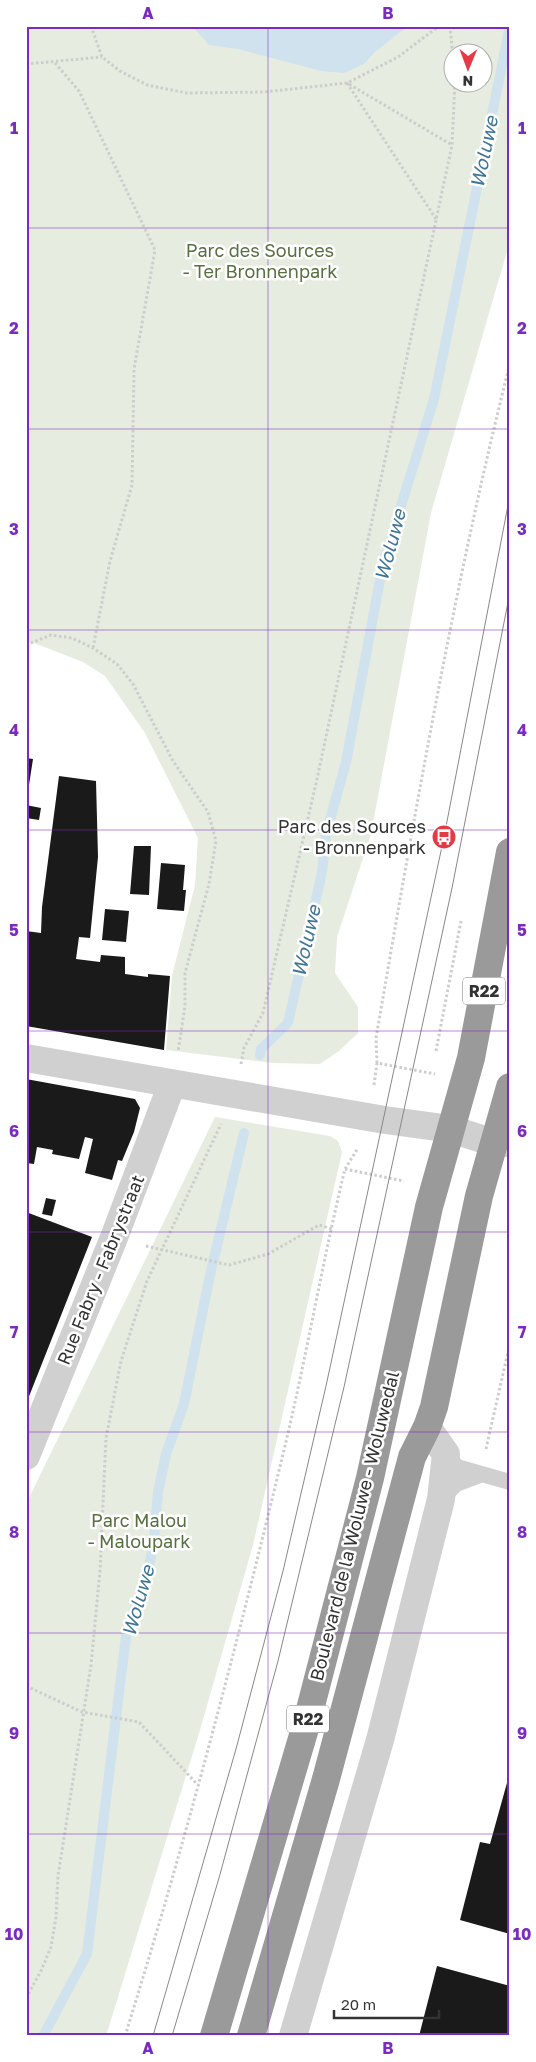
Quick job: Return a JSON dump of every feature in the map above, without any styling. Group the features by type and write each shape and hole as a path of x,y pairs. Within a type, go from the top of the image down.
{"highway":[{"name":"R22","path":"451,1129 473,1047 510,852"},
{"name":"R22","path":"502,1143 510,1088"},
{"name":"Boulevard de la Woluwe - Woluwedal","path":"214,2036 308,1715 370,1478 429,1207 451,1129"},
{"name":"Boulevard de la Woluwe - Woluwedal","path":"251,2036 326,1780 412,1457 427,1427 434,1407 479,1196 502,1143"}],"street":[{"path":"26,1058 384,1120 451,1129 502,1143"},
{"name":"Rue Fabry - Fabrystraat","path":"26,1456 115,1235 172,1084"},
{"path":"293,2036 380,1740 441,1499 446,1454 427,1427"}],"lane":[{"path":"446,1454 457,1467 480,1476 510,1482"},
{"path":"441,1499 456,1484 480,1476"}],"path":[{"path":"91,26 102,57 120,71 147,85 187,93 264,92 346,84 398,57 439,26"},
{"path":"450,26 451,42"},
{"path":"26,64 102,57"},
{"path":"55,62 79,91 155,250 134,369 132,485 110,561 93,648"},
{"path":"346,84 452,145"},
{"path":"346,84 436,220"},
{"path":"26,1998 41,1972 51,1947 56,1917 58,1876 82,1712 91,1664 100,1572 106,1438 121,1361 147,1281 235,1094 244,1048 263,1012 317,779 452,145 454,92"},
{"path":"377,1063 376,1038 454,615 492,434 510,362"},
{"path":"26,645 51,635 72,638 93,648 117,664 133,684 173,761 208,812 216,841 209,884 185,973 185,1006 172,1084"},
{"path":"436,1051 462,920"},
{"path":"125,2036 198,1785 283,1453 345,1169"},
{"path":"115,1235 161,1250 229,1265 268,1254 319,1225 332,1229"},
{"path":"26,1686 82,1712 139,1722 198,1785"}],"green space":[{"name":"Parc des Sources - Ter Bronnenpark","path":"26,26 510,26 510,241 431,513 371,834 337,937 335,973 358,1007 358,1033 339,1051 320,1064 273,1063 166,1050 172,976 195,885 198,838 145,733 105,676 83,662 26,640"},
{"name":"Parc Malou - Maloupark","path":"215,1117 330,1136 338,1141 342,1152 253,1545 200,1730 106,2036 26,2036 26,1504"}],"water":[{"path":"192,26 408,26 375,52 364,64 344,73 321,71 238,49 209,45"}],"building":[{"path":"26,758 33,759 27,798 26,798"},
{"path":"59,776 96,781 98,857 90,938 79,937 76,959 100,962 101,955 125,957 125,974 148,977 148,974 170,976 164,1050 26,1026 26,931 41,933 42,907"},
{"path":"26,805 41,808 39,820 26,818"},
{"path":"134,846 151,846 149,895 130,894"},
{"path":"161,863 185,865 183,890 186,890 184,911 157,909"},
{"path":"105,909 129,911 126,942 102,940"},
{"path":"26,1079 135,1099 140,1108 134,1132 122,1161 118,1160 112,1180 85,1173 93,1139 85,1137 79,1159 52,1154 53,1150 37,1147 34,1164 26,1163"},
{"path":"46,1198 56,1200 52,1216 42,1214"},
{"path":"26,1212 92,1237 26,1404"},
{"path":"510,1772 510,1934 460,1920 480,1842 490,1844"},
{"path":"437,1966 510,1986 510,2036 419,2036"}],"waterway":[{"name":"Woluwe","path":"260,1055 261,1049 288,1023 322,872 326,834 346,762 383,564 434,399 510,26"},
{"name":"Woluwe","path":"43,2036 87,1954 127,1628 148,1572 154,1540 158,1492 166,1454 184,1404 210,1275 244,1133"}],"tram line":[{"path":"153,2036 236,1749 283,1571 326,1386 444,837 510,495"},
{"path":"172,2036 219,1878 278,1661 344,1387 452,888 510,592"}],"place":[{"name":"Parc des Sources - Bronnenpark","path":"444,837"}]}
